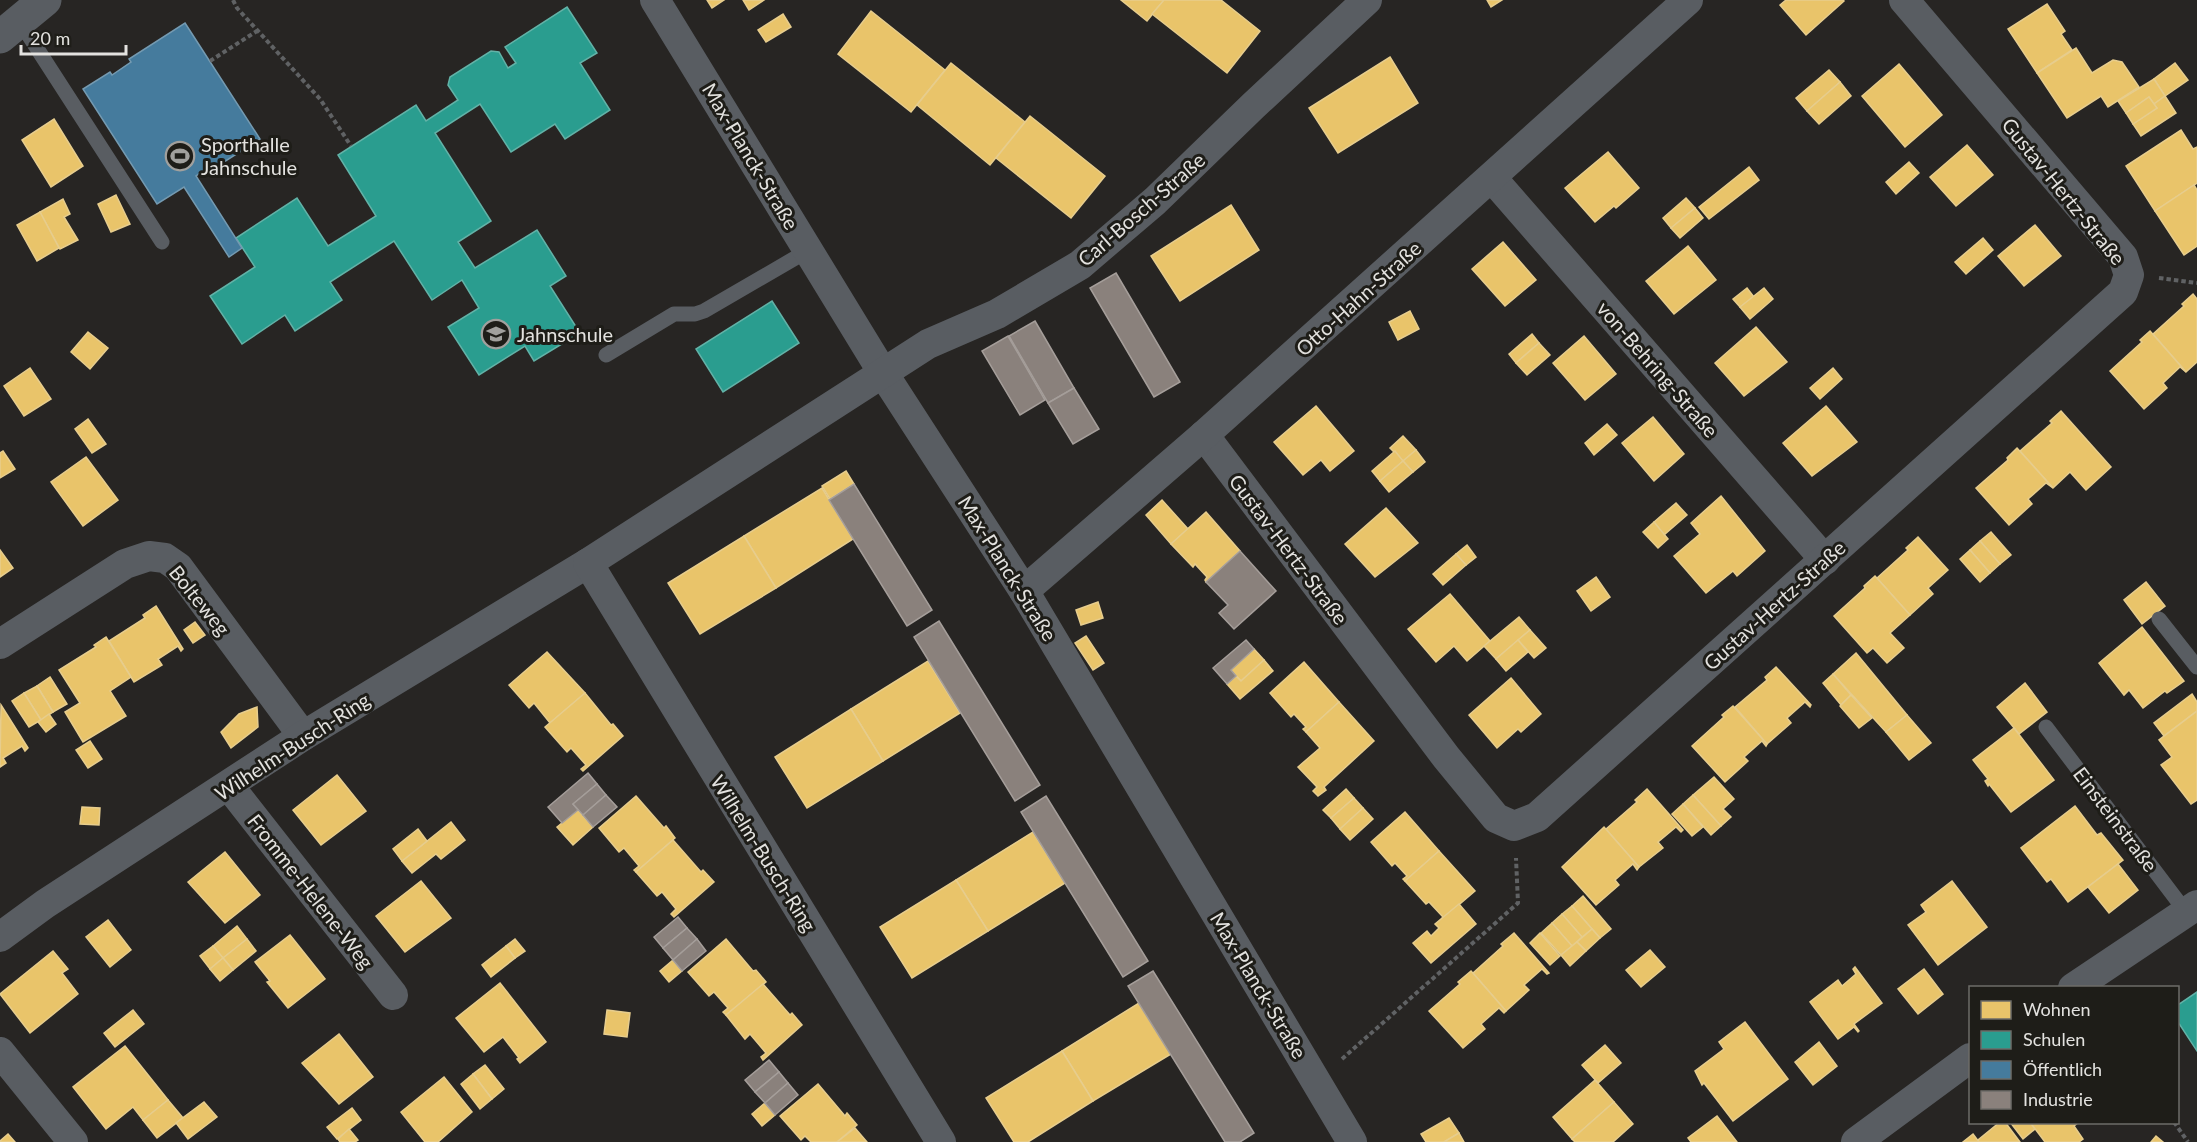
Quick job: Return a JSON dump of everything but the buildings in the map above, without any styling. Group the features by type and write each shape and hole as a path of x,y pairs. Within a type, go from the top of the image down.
{"street":[{"path":"10,29 45,0"},
{"name":"Max-Planck-Straße","path":"656,0 884,373 1024,591 1352,1142"},
{"name":"Carl-Bosch-Straße","path":"884,373 928,344 997,314 1080,264 1155,201 1253,105 1367,0"},
{"name":"Otto-Hahn-Straße","path":"1024,591 1204,435 1688,0"},
{"name":"Gustav-Hertz-Straße","path":"1204,435 1446,757 1496,818 1514,826 1537,817 2123,292 2129,275 2123,258 1904,0"},
{"name":"von-Behring-Straße","path":"1492,178 1825,560"},
{"name":"Wilhelm-Busch-Ring","path":"0,937 45,904 303,736 588,563 884,373"},
{"name":"Bolteweg","path":"0,644 125,564 149,556 165,558 178,567 303,736"},
{"name":"Wilhelm-Busch-Ring","path":"588,563 941,1142"},
{"name":"Fromme-Helene-Weg","path":"229,786 393,995"},
{"name":"Einsteinstraße","path":"2075,986 2192,909"},
{"path":"0,1052 73,1142"},
{"path":"1856,1142 1969,1059"}],"lane":[{"path":"10,29 162,242"},
{"path":"606,355 674,314 695,314 704,311 808,250"},
{"path":"2159,618 2197,667"},
{"name":"Einsteinstraße","path":"2046,727 2192,909"}],"path":[{"path":"233,0 257,31 320,99 351,146"},
{"path":"210,61 257,31"},
{"path":"1316,1082 1518,903 1514,826"},
{"path":"2175,1124 2188,1142"}],"place":[{"name":"Sporthalle Jahnschule","path":"180,156"},
{"name":"Jahnschule","path":"496,334"}]}
